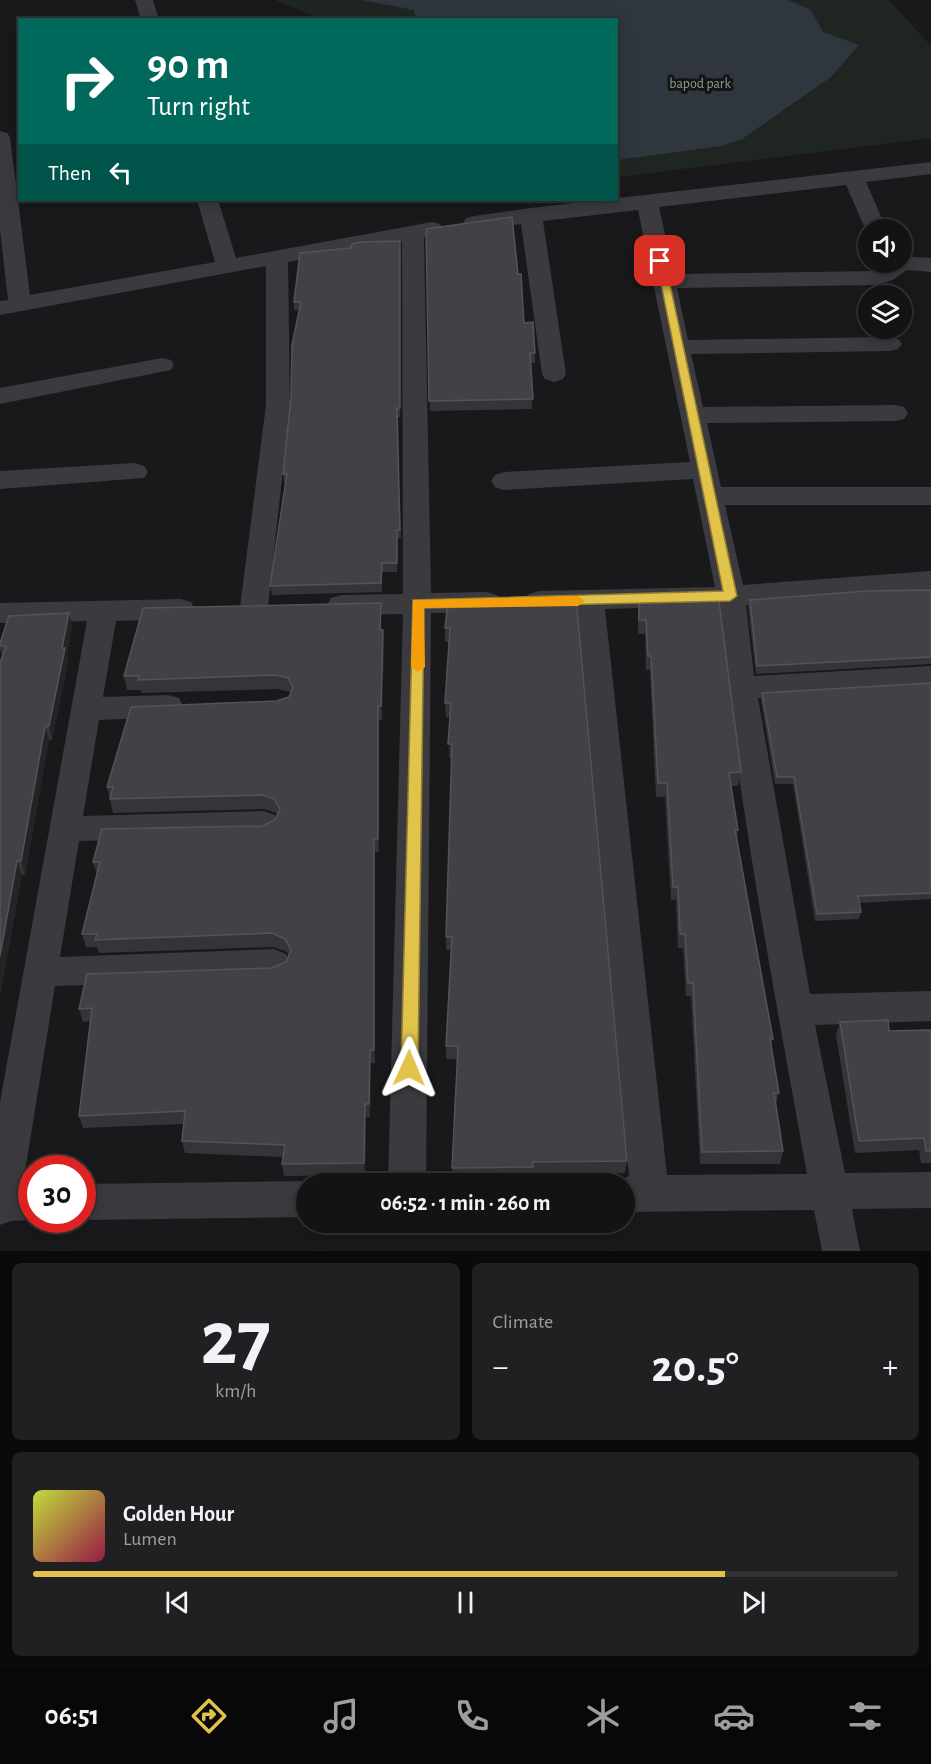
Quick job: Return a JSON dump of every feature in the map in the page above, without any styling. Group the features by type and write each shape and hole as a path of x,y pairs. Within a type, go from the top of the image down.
{"street":[{"path":"144,0 149,18"},
{"path":"18,134 0,136 13,188 10,307 413,232 531,214 647,203 931,168"},
{"path":"854,178 871,219"},
{"path":"207,201 228,267"},
{"path":"647,203 730,596 741,688 795,1010 841,1251"},
{"path":"531,214 554,374"},
{"path":"407,1173 418,604 413,232"},
{"path":"0,613 243,608 278,405 277,257"},
{"path":"912,264 931,265"},
{"path":"664,281 876,278 887,273"},
{"path":"678,347 890,344"},
{"path":"0,396 162,365"},
{"path":"692,414 895,413"},
{"path":"0,480 135,472"},
{"path":"504,481 707,483 931,496"},
{"path":"313,606 730,596 931,581"},
{"path":"590,601 637,1194 931,1190"},
{"path":"18,1203 0,1205 103,611"},
{"path":"741,688 931,677"},
{"path":"86,709 199,705"},
{"path":"65,830 264,824"},
{"path":"41,972 274,964"},
{"path":"795,1010 931,1006"},
{"path":"96,1202 296,1199"}],"green space":[{"name":"bapod park","path":"274,0 889,0 931,46 931,138 618,177 618,18 315,18"}],"shaded area":[{"path":"361,0 788,0 811,10 823,32 859,45 831,77 742,139 722,146 618,160 618,18 416,18 414,10"}],"building":[{"path":"512,217 518,274 521,274 524,323 533,322 535,353 530,353 533,399 429,401 426,229"},
{"path":"400,241 400,408 397,408 400,530 397,530 397,563 382,563 381,583 270,586 287,474 283,474 291,397 292,345 301,302 294,302 300,253 351,248 352,244 361,242"},
{"path":"931,590 931,657 757,666 750,600 867,591"},
{"path":"718,594 741,772 729,773 738,830 735,830 773,1039 770,1039 779,1093 774,1093 783,1151 702,1152 693,983 688,983 685,934 680,934 678,887 673,887 667,783 658,783 651,656 648,656 646,620 639,620 639,596"},
{"path":"576,598 627,1161 533,1162 533,1167 452,1168 458,1046 446,1046 452,937 446,937 452,744 448,744 451,703 445,703 450,628 445,628 448,601"},
{"path":"381,603 380,630 383,630 381,706 378,706 378,839 374,839 374,1050 370,1050 369,1104 365,1104 364,1163 282,1164 285,1145 182,1141 185,1111 79,1116 92,1008 79,1009 87,974 272,968 286,962 291,950 285,939 272,933 95,940 97,934 82,934 100,862 93,862 102,829 262,826 275,820 280,809 274,799 262,795 110,799 113,787 107,787 131,707 276,701 289,697 293,687 288,678 276,675 138,680 139,676 124,676 143,608"},
{"path":"69,613 62,648 65,648 49,726 45,727 21,861 17,861 0,956 0,663 6,646 0,646 0,643 9,616"},
{"path":"931,683 931,893 858,896 861,912 817,914 794,777 777,777 762,693"},
{"path":"888,1020 889,1031 931,1030 931,1151 926,1151 924,1138 859,1141 840,1022"}],"slow traffic":[{"path":"418,667 418,604 578,601"}],"route":[{"path":"409,1068 418,604 730,596 660,261"}]}
